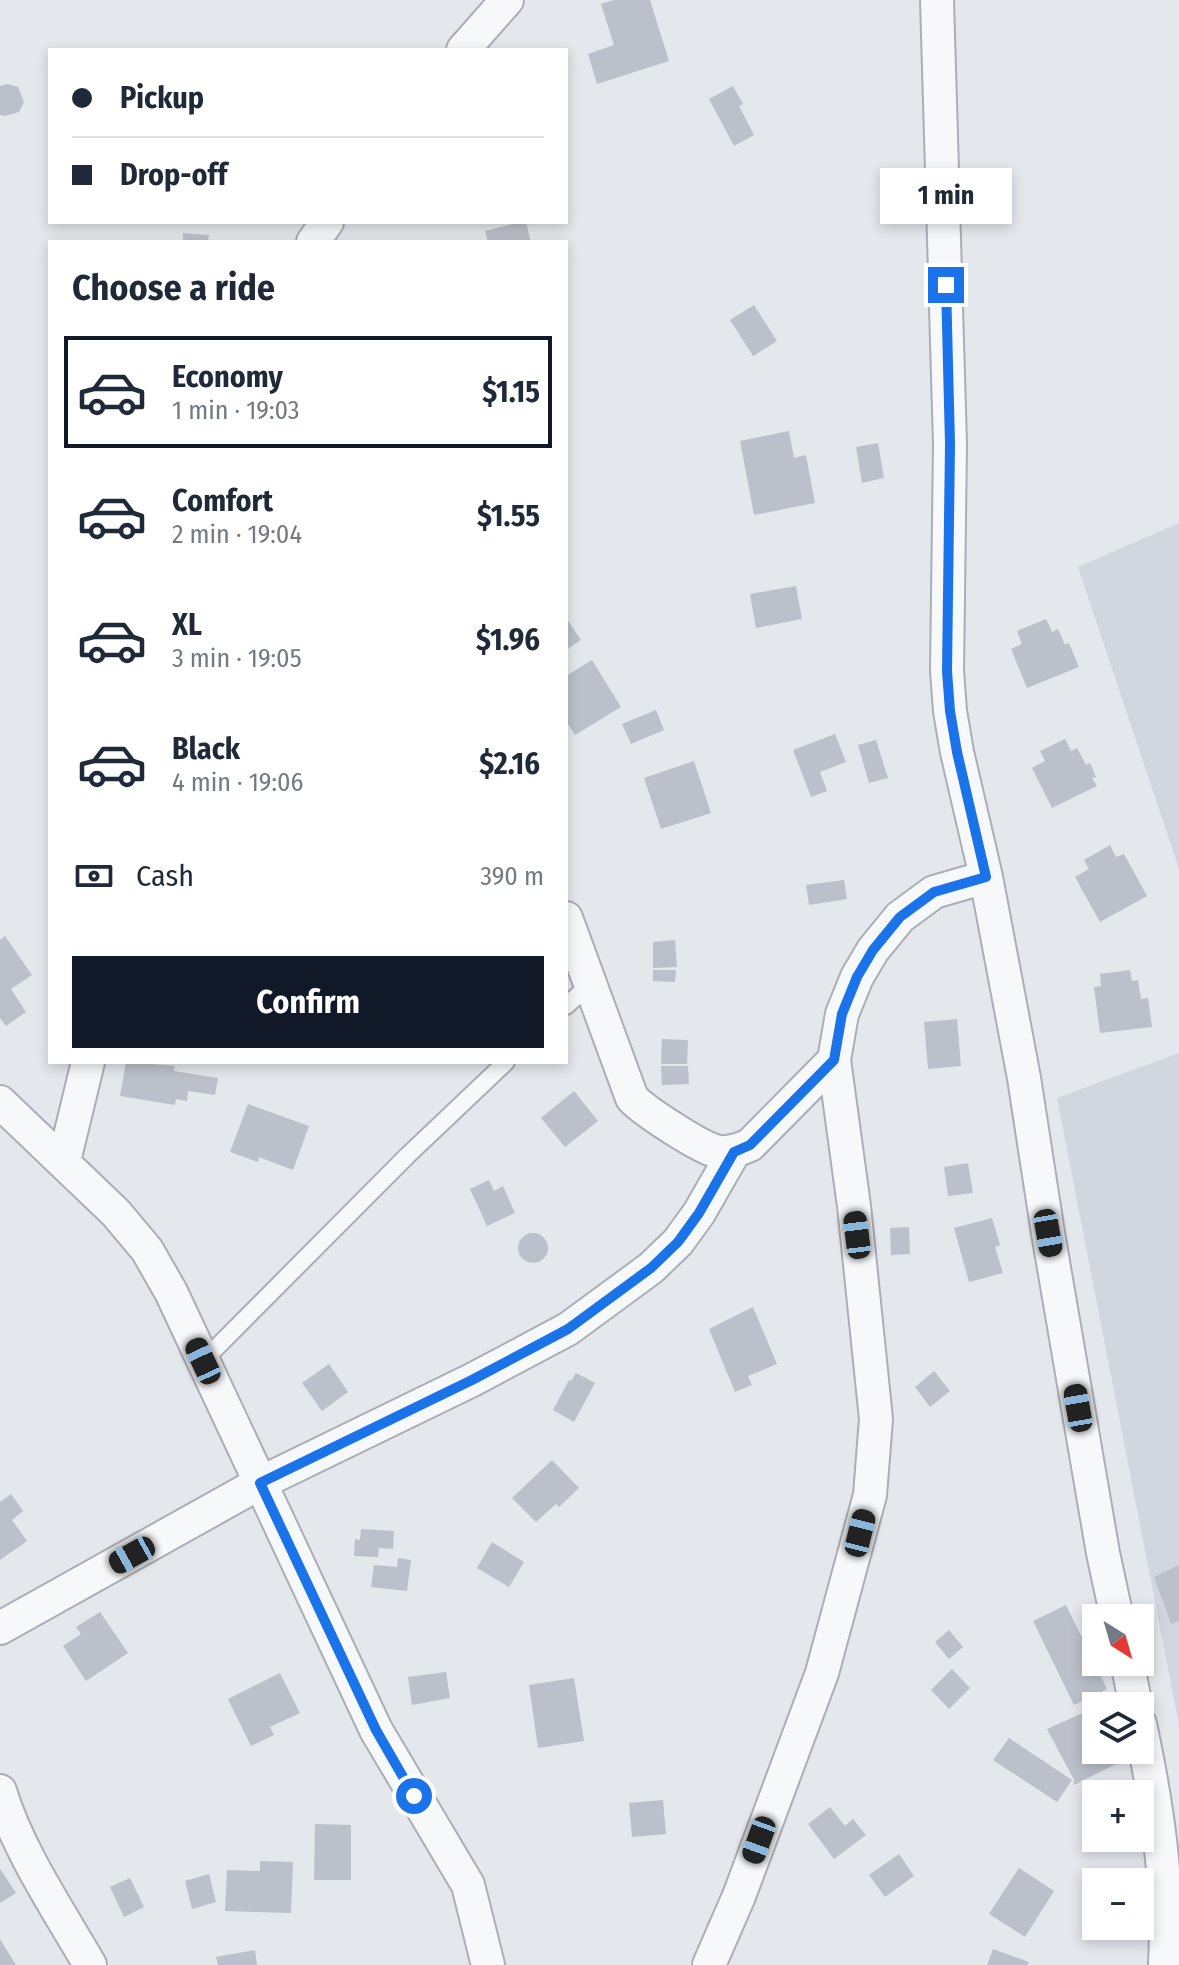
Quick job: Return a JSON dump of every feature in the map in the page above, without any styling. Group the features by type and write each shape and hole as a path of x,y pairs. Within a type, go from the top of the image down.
{"street":[{"path":"465,48 507,0"},
{"path":"937,0 950,444 947,671 950,711 986,877 1024,1078 1053,1264 1114,1604"},
{"path":"709,1965 739,1896 822,1673 870,1495 876,1419 873,1382 834,1060 842,1014 857,977 873,950 900,917 934,892 986,877"},
{"path":"568,932 577,995 632,1098 642,1109 715,1151 734,1152 750,1145 834,1060"},
{"path":"64,1161 88,1064"},
{"path":"0,1102 116,1213 147,1250 171,1292 376,1730 468,1885 488,1965"},
{"path":"0,1628 260,1483 472,1380 579,1321 651,1268 678,1242 699,1213 734,1152"},
{"path":"1148,1764 1164,1863 1167,1909 1165,1965"},
{"path":"0,1791 15,1830 90,1965"}],"lane":[{"path":"203,1361 408,1155 504,1064"}],"shaded area":[{"path":"1179,523 1179,869 1078,567"},
{"path":"1179,1053 1179,1725 1057,1098"}],"building":[{"path":"614,0 650,0 669,61 597,84 588,54 614,45 601,4"},
{"path":"0,86 18,87 24,102 19,112 5,116 0,115"},
{"path":"733,86 754,135 734,146 709,99"},
{"path":"526,224 530,240 487,240 485,231"},
{"path":"183,233 209,235 208,240 183,240"},
{"path":"754,305 777,341 753,356 730,320"},
{"path":"789,431 794,458 806,455 815,503 754,515 740,441"},
{"path":"878,443 884,478 862,483 856,447"},
{"path":"796,586 802,619 756,628 750,594"},
{"path":"1046,619 1052,632 1058,629 1065,645 1069,643 1079,667 1027,688 1011,649 1022,644 1017,631"},
{"path":"568,621 581,640 568,649"},
{"path":"592,660 621,707 575,735 568,724 568,675"},
{"path":"656,710 664,730 631,744 622,724"},
{"path":"835,734 846,762 820,772 827,791 811,797 793,750"},
{"path":"1065,739 1071,751 1077,748 1086,765 1090,763 1096,777 1092,778 1097,786 1052,808 1032,768 1045,761 1040,751"},
{"path":"876,740 888,778 869,783 858,745"},
{"path":"694,761 711,813 661,829 644,778"},
{"path":"1110,845 1116,857 1124,854 1147,896 1100,922 1075,877 1089,869 1084,860"},
{"path":"844,880 847,899 809,905 806,885"},
{"path":"5,936 32,975 11,989 26,1012 6,1026 0,1018 0,940"},
{"path":"675,940 677,967 653,968 653,942"},
{"path":"653,970 676,970 675,982 653,981"},
{"path":"1130,970 1132,981 1138,980 1141,999 1148,998 1152,1027 1100,1033 1094,987 1101,986 1100,974"},
{"path":"957,1019 961,1066 928,1069 924,1022"},
{"path":"662,1039 688,1040 687,1064 661,1064"},
{"path":"126,1064 175,1066 174,1071 218,1078 215,1095 188,1091 187,1101 176,1099 175,1105 120,1096"},
{"path":"661,1066 688,1066 689,1084 662,1085"},
{"path":"574,1091 598,1121 565,1147 541,1118"},
{"path":"248,1104 309,1126 293,1170 259,1157 258,1162 230,1152"},
{"path":"968,1163 973,1193 948,1196 944,1167"},
{"path":"489,1180 494,1191 503,1186 515,1213 487,1226 470,1189"},
{"path":"992,1218 1000,1245 995,1247 1003,1273 969,1282 954,1228"},
{"path":"909,1227 910,1254 891,1255 890,1228"},
{"path":"533,1233 544,1237 548,1248 544,1259 533,1263 522,1259 518,1248 522,1237"},
{"path":"753,1307 777,1364 748,1376 752,1385 735,1392 709,1329"},
{"path":"329,1364 348,1392 322,1411 302,1383"},
{"path":"934,1371 950,1391 930,1407 915,1387"},
{"path":"576,1373 595,1383 574,1422 553,1410"},
{"path":"552,1460 579,1488 559,1507 556,1504 536,1522 512,1498"},
{"path":"11,1494 23,1511 12,1520 27,1541 0,1560 0,1502"},
{"path":"361,1529 394,1531 393,1549 379,1548 378,1557 354,1556 355,1539 360,1540"},
{"path":"492,1542 524,1562 509,1587 477,1568"},
{"path":"398,1558 411,1560 407,1591 371,1587 374,1565 397,1567"},
{"path":"1179,1565 1179,1621 1171,1624 1154,1577"},
{"path":"1066,1605 1082,1638 1082,1676 1101,1676 1107,1689 1082,1692 1082,1701 1074,1705 1033,1621"},
{"path":"100,1612 128,1653 86,1681 63,1646 81,1634 76,1627"},
{"path":"949,1630 963,1647 949,1659 935,1642"},
{"path":"952,1669 970,1688 949,1709 931,1690"},
{"path":"446,1672 450,1698 412,1705 408,1677"},
{"path":"280,1673 300,1713 270,1727 274,1735 251,1746 228,1699"},
{"path":"574,1678 584,1741 538,1748 529,1685"},
{"path":"1082,1713 1082,1764 1116,1764 1074,1785 1047,1729"},
{"path":"1009,1738 1072,1780 1057,1802 993,1760"},
{"path":"663,1800 666,1834 632,1837 629,1803"},
{"path":"830,1807 845,1826 853,1819 866,1835 834,1859 808,1824"},
{"path":"315,1824 351,1825 351,1880 314,1880"},
{"path":"899,1854 914,1876 885,1897 869,1875"},
{"path":"260,1861 293,1862 291,1913 225,1911 227,1870 260,1871"},
{"path":"1019,1868 1054,1891 1025,1937 989,1914"},
{"path":"0,1869 16,1893 0,1903"},
{"path":"209,1874 216,1902 192,1909 185,1881"},
{"path":"130,1878 144,1907 124,1917 110,1887"},
{"path":"0,1939 16,1965 0,1965"},
{"path":"993,1949 1029,1962 1027,1965 987,1965"},
{"path":"255,1950 257,1965 218,1965 216,1957"}],"route":[{"path":"414,1796 376,1730 260,1483 472,1380 568,1329 651,1268 689,1228 734,1152 750,1145 834,1060 842,1014 857,977 873,950 900,917 934,892 986,877 957,752 947,671 950,444 946,285"}]}
